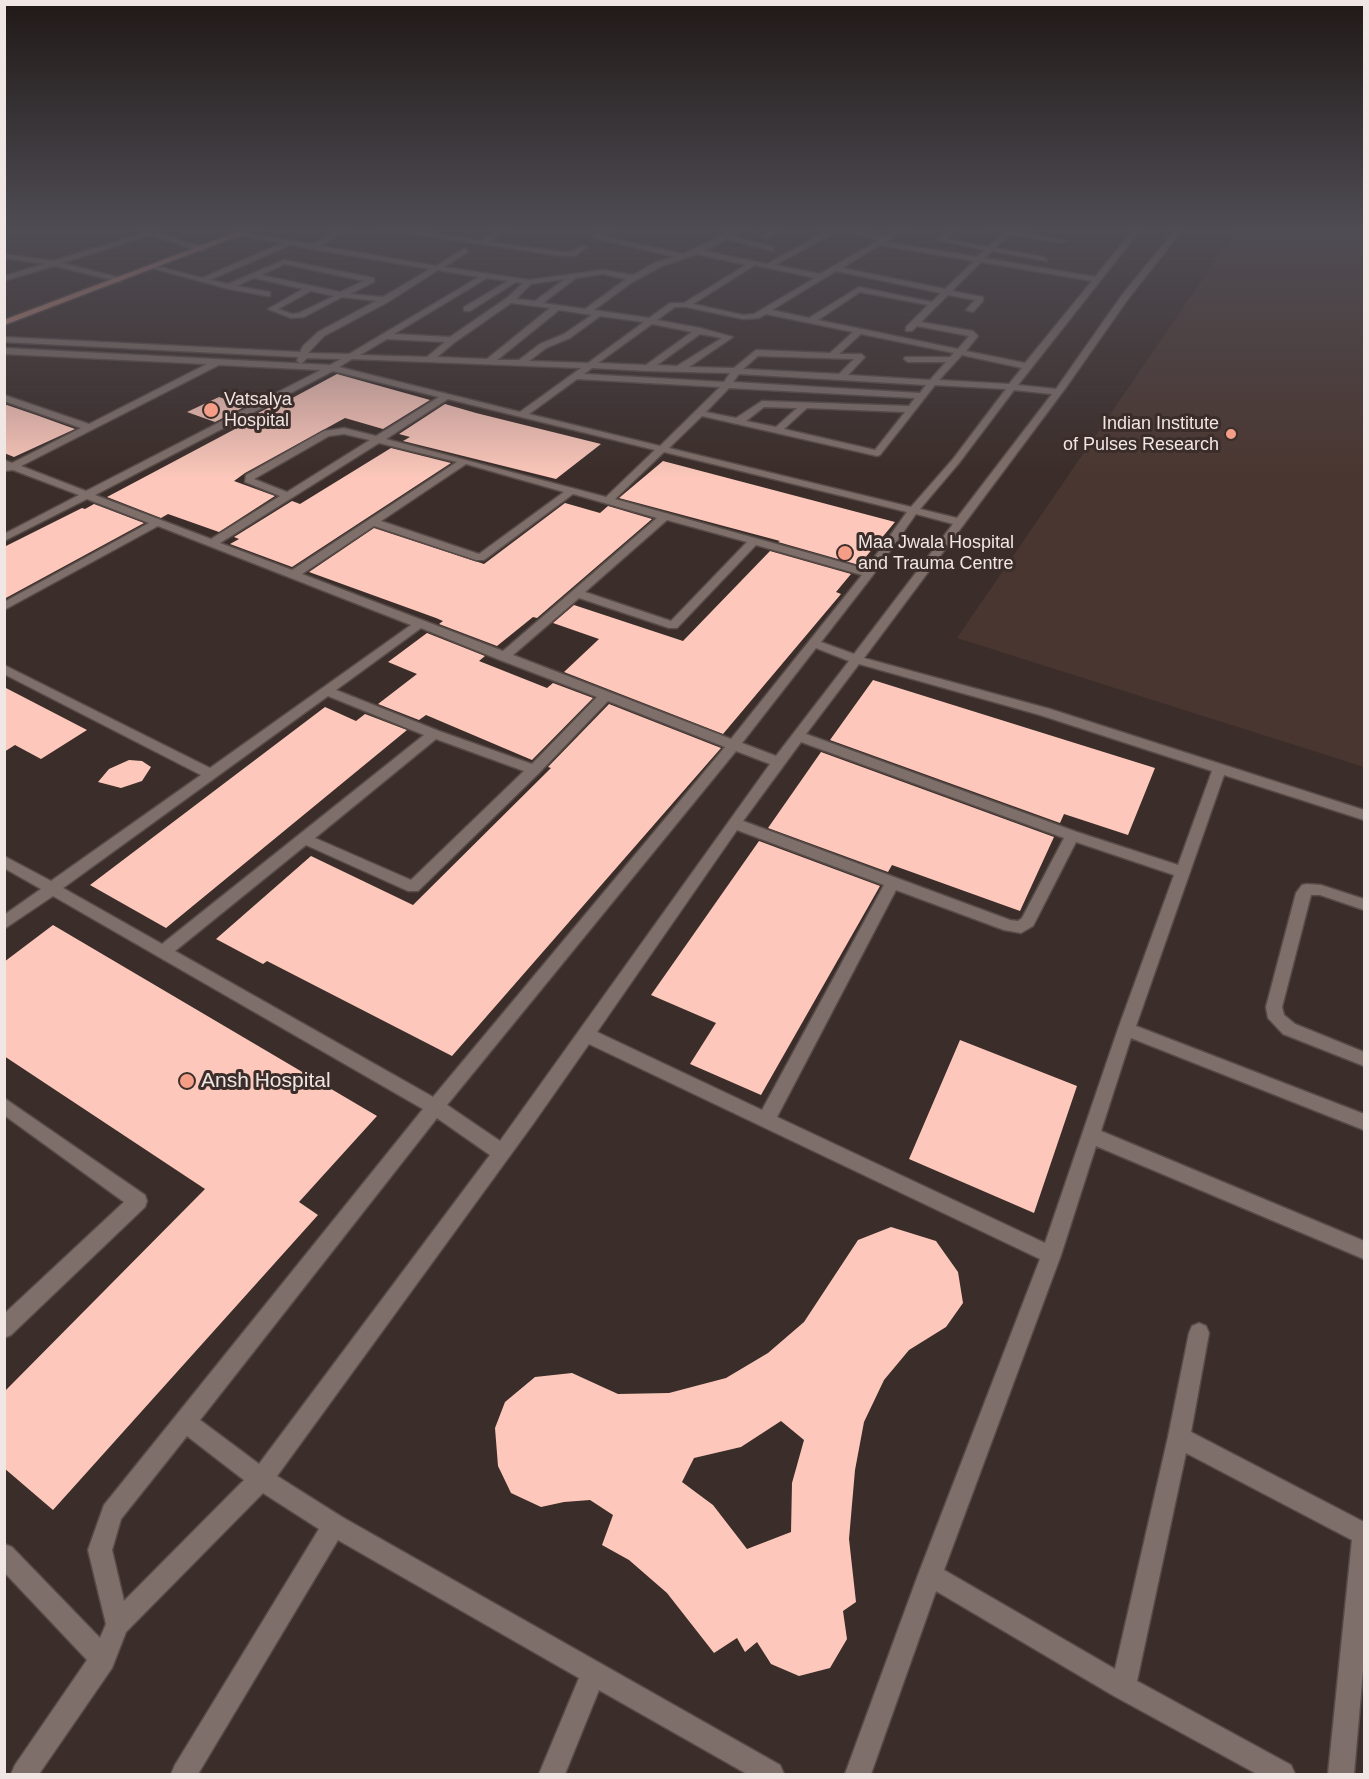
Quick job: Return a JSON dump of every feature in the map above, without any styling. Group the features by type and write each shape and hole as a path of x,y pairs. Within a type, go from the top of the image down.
{"main road":[{"path":"4,323 33,312"}],"street":[{"path":"277,312 295,316 304,312"},
{"path":"299,367 306,348 321,334 362,312"},
{"path":"4,538 332,368 425,312"},
{"path":"484,312 490,313"},
{"path":"489,361 551,312"},
{"path":"586,312 700,330 727,336 729,339 678,369"},
{"path":"523,414 663,312"},
{"path":"719,312 743,317 756,316 763,312"},
{"path":"770,312 1027,366"},
{"path":"810,321 824,312"},
{"path":"898,339 925,312"},
{"path":"118,1624 100,1550 112,1514 435,1107 733,746 868,573 912,512 956,461 1027,366 1072,312"},
{"path":"24,1774 103,1659 118,1624 261,1479 502,1153 778,762 1057,392 1114,312"},
{"path":"431,358 490,313"},
{"path":"522,362 543,346 571,333 598,314"},
{"path":"700,413 877,453 933,382 974,336 915,323"},
{"path":"648,368 700,330"},
{"path":"834,354 859,331"},
{"path":"384,336 452,340"},
{"path":"4,339 303,355 736,371 1013,387 1057,392"},
{"path":"4,351 332,368 959,522"},
{"path":"607,501 700,413 726,386 736,371 756,353 834,354 861,357 841,377"},
{"path":"908,359 952,360"},
{"path":"7,466 216,362"},
{"path":"575,376 923,396"},
{"path":"212,543 449,395"},
{"path":"4,398 89,427"},
{"path":"739,422 762,404 912,409"},
{"path":"778,430 805,405"},
{"path":"288,496 249,480 250,477 327,433 344,431 465,461 868,573"},
{"path":"293,575 465,461"},
{"path":"7,466 89,495 778,762"},
{"path":"373,522 480,558 571,491"},
{"path":"504,657 664,517"},
{"path":"4,607 158,522"},
{"path":"576,593 673,626 754,542"},
{"path":"4,923 325,690 420,624"},
{"path":"814,643 855,659 1045,712 1365,815"},
{"path":"4,669 210,774"},
{"path":"325,690 434,734 534,770"},
{"path":"305,839 413,887 534,770 605,696"},
{"path":"163,952 434,734"},
{"path":"798,736 1072,837 1183,872"},
{"path":"858,1774 930,1575 1051,1255 1126,1029 1220,768"},
{"path":"734,823 892,884 1010,926 1021,927 1028,922 1072,837"},
{"path":"4,861 435,1107 502,1153"},
{"path":"766,1120 892,884"},
{"path":"1365,905 1321,890 1307,889 1304,893 1274,1007 1276,1018 1289,1029 1365,1059"},
{"path":"1126,1029 1365,1122"},
{"path":"586,1035 1051,1255"},
{"path":"4,1105 138,1201 4,1329"},
{"path":"1091,1135 1365,1250"},
{"path":"1123,1687 1179,1437 1199,1333"},
{"path":"184,1421 261,1479 334,1525 771,1774"},
{"path":"1179,1437 1365,1534"},
{"path":"184,1774 334,1525"},
{"path":"1341,1774 1365,1539"},
{"path":"4,1555 103,1659"},
{"path":"930,1575 1123,1687 1282,1774"},
{"path":"552,1774 594,1673"}],"shaded area":[{"name":"Indian Institute of Pulses Research","path":"1180,312 1364,312 1364,767 957,638"}],"building":[{"path":"337,374 430,400 383,429 345,418 245,473 234,481 275,496 219,532 168,514 161,518 107,497 235,429 230,427 280,402 283,403"},
{"path":"219,397 246,406 215,422 187,412"},
{"path":"4,404 75,429 14,457 4,453"},
{"path":"445,404 601,444 556,479 403,441 410,437 399,434"},
{"path":"391,448 451,463 292,567 230,544 239,539 234,537 292,501 300,504"},
{"path":"663,461 895,522 859,565 778,542 780,541 619,498"},
{"path":"565,503 600,513 608,506 652,519 537,618 533,617 497,646 439,624 443,621 436,618 309,572 374,528 484,564"},
{"path":"94,504 144,523 4,599 4,547"},
{"path":"770,551 851,574 836,592 841,594 723,734 564,672 599,639 553,623 574,605 683,641"},
{"path":"427,633 485,656 479,661 547,688 553,683 593,698 532,760 426,715 419,720 378,704 417,674 388,662"},
{"path":"873,680 1155,768 1128,835 1064,814 1060,823 830,740"},
{"path":"4,687 87,730 41,759 15,745 4,752"},
{"path":"609,704 721,748 452,1056 267,961 263,964 216,939 311,856 413,905 551,768 548,767"},
{"path":"325,707 356,721 365,714 407,730 166,928 90,885"},
{"path":"821,752 1054,837 1020,911 892,865 888,872 768,828"},
{"path":"129,760 142,761 151,767 142,781 121,788 98,782 109,769"},
{"path":"759,841 880,886 761,1095 690,1064 716,1023 651,995"},
{"path":"53,925 377,1116 299,1202 318,1215 53,1510 4,1468 4,1392 205,1189 4,1056 4,962"},
{"path":"960,1040 1077,1086 1034,1213 909,1159"},
{"path":"891,1227 936,1241 958,1272 963,1303 946,1327 909,1350 884,1380 864,1422 855,1470 849,1539 856,1602 843,1611 847,1639 830,1668 799,1676 771,1664 757,1642 745,1652 737,1638 714,1653 667,1593 629,1560 602,1545 613,1515 590,1500 541,1507 511,1493 498,1466 495,1428 505,1402 535,1377 572,1373 618,1394 669,1393 726,1378 768,1353 804,1322 858,1240","holes":["781,1421 804,1440 792,1483 791,1532 747,1549 713,1505 682,1482 694,1458 741,1447"]}],"place":[{"name":"Vatsalya Hospital","path":"211,410"},
{"name":"Indian Institute of Pulses Research","path":"1231,434"},
{"name":"Maa Jwala Hospital and Trauma Centre","path":"845,553"},
{"name":"Ansh Hospital","path":"187,1081"}]}
